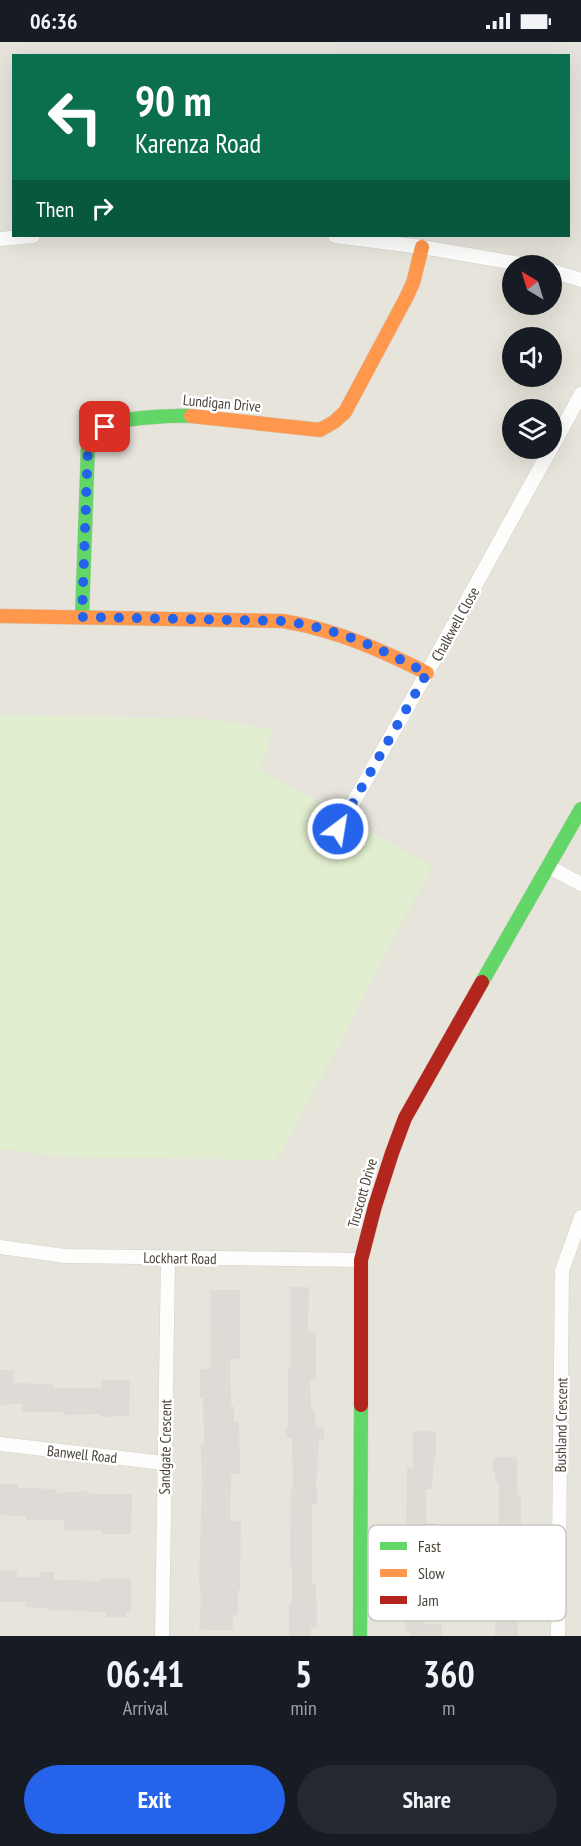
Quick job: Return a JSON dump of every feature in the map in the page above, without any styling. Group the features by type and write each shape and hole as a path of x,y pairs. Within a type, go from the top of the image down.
{"street":[{"path":"0,239 22,237"},
{"path":"343,237 502,259"},
{"name":"Lundigan Drive","path":"82,617 88,445 97,433 115,422 179,415 320,430 334,422 345,412 406,298 413,283 422,247"},
{"path":"562,274 581,280"},
{"name":"Chalkwell Close","path":"562,429 581,394"},
{"name":"Chalkwell Close","path":"338,829 546,459"},
{"path":"0,616 283,621 312,625 367,643 427,673"},
{"name":"Truscott Drive","path":"360,1636 361,1260 379,1189 405,1118 581,809"},
{"path":"549,867 581,884"},
{"name":"Bushland Crescent","path":"559,1525 562,1271 581,1217"},
{"name":"Lockhart Road","path":"0,1247 65,1256 361,1260"},
{"name":"Sandgate Crescent","path":"162,1636 164,1626 168,1258"},
{"name":"Banwell Road","path":"0,1444 164,1463"},
{"name":"Bushland Crescent","path":"558,1621 558,1636"}],"shaded area":[{"path":"0,42 581,42 581,1636 0,1636"},
{"path":"334,42 562,42 566,48 571,48 572,42 581,42 581,111 573,112 571,150 570,54 339,54"}],"green space":[{"path":"0,715 208,719 273,729 260,770 432,866 282,1152 274,1160 67,1157 0,1149"}],"building":[{"path":"290,1287 309,1287 308,1332 316,1332 316,1379 310,1379 311,1411 315,1411 315,1427 324,1427 324,1439 319,1439 317,1504 312,1504 312,1584 316,1583 317,1628 311,1628 311,1636 289,1636 289,1603 292,1603 290,1532 291,1489 293,1489 292,1438 286,1438 286,1427 288,1427 288,1367 291,1367"},
{"path":"210,1290 240,1290 240,1359 230,1359 231,1406 234,1406 234,1422 239,1422 240,1474 231,1474 230,1521 241,1521 240,1590 238,1590 238,1615 233,1615 233,1630 202,1630 199,1628 201,1444 204,1445 200,1369 211,1369"},
{"path":"0,1370 14,1370 14,1383 53,1384 53,1388 101,1388 101,1380 130,1380 129,1416 100,1417 100,1414 63,1415 63,1412 22,1412 23,1404 0,1405"},
{"path":"413,1431 436,1431 432,1489 426,1489 426,1523 436,1523 436,1525 406,1525 407,1468 413,1468"},
{"path":"498,1457 517,1457 517,1495 521,1495 521,1525 499,1525 499,1483 495,1483 493,1460"},
{"path":"0,1484 18,1484 18,1488 56,1489 56,1493 89,1491 89,1494 132,1494 131,1534 102,1534 102,1530 64,1531 64,1520 26,1520 26,1516 0,1515"},
{"path":"0,1571 17,1571 17,1577 41,1577 40,1572 54,1572 54,1580 131,1579 131,1612 126,1612 126,1617 106,1617 106,1612 47,1610 47,1608 25,1607 25,1602 0,1602"},
{"path":"405,1621 442,1624 441,1636 411,1636 411,1631 405,1631"},
{"path":"495,1621 518,1621 518,1636 495,1636"}],"traffic: fast":[{"path":"82,617 88,445 102,430 119,421 191,416"},
{"path":"482,982 581,809"},
{"path":"360,1636 361,1405"}],"traffic: slow":[{"path":"191,416 320,430 334,422 345,412 406,298 413,283 422,247"},
{"path":"0,616 283,621 357,641 427,673"}],"traffic: jam":[{"path":"361,1405 361,1260 375,1206 405,1118 482,982"}],"route":[{"path":"105,427 88,445 82,617 283,621 312,625 367,643 427,673 338,829"}]}
